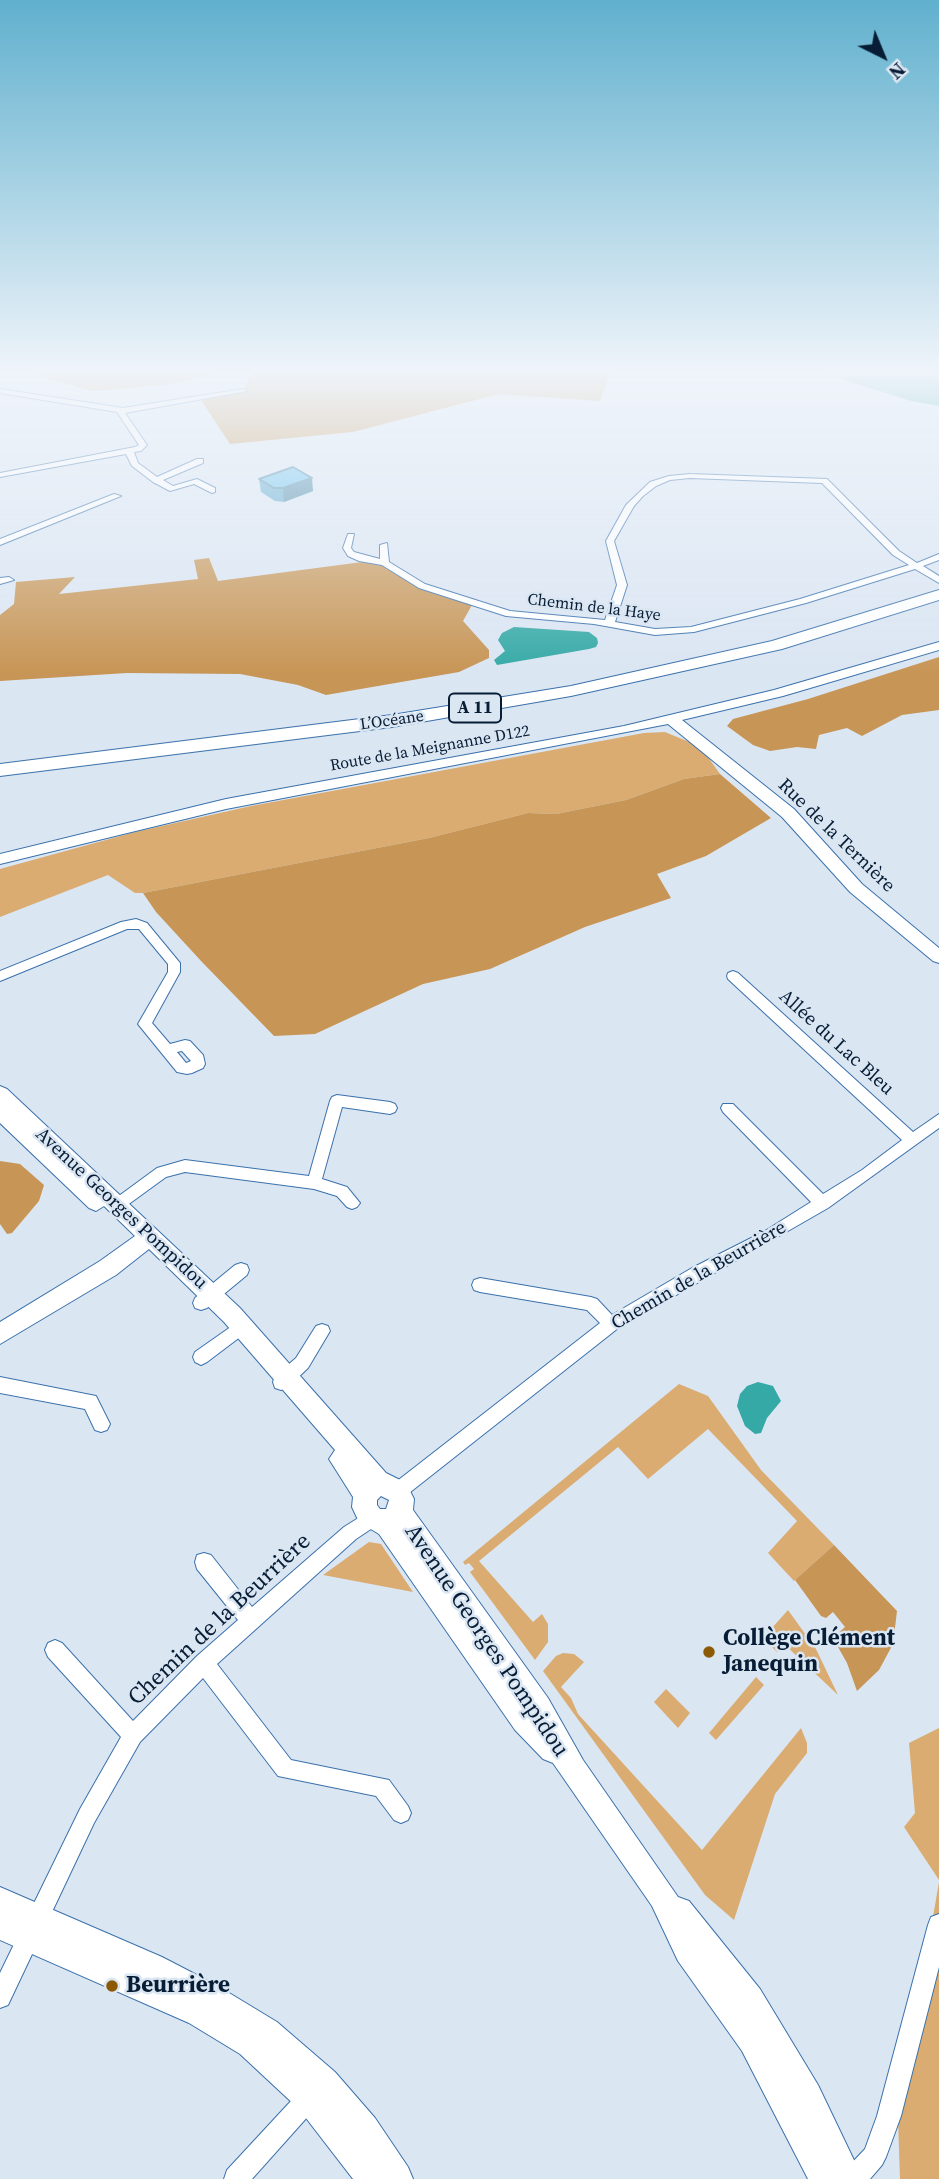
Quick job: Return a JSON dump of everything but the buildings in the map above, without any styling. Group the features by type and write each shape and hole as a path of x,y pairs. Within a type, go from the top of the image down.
{"highway":[{"name":"L’Océane","path":"0,770 357,726 558,694 755,650 938,584"},
{"name":"L’Océane","path":"0,778 362,733 533,706 750,659 939,603"}],"street":[{"path":"2,475 20,472"},
{"path":"145,472 173,489 194,481"},
{"path":"156,480 176,472"},
{"path":"179,472 212,490"},
{"path":"609,624 622,585 610,541 630,505 640,494 653,484 669,478 824,481 896,553 938,584"},
{"path":"0,542 117,496"},
{"name":"Chemin de la Haye","path":"351,536 347,548 351,554 385,563 422,586 509,614 609,624 655,632 691,630 803,601 939,557"},
{"path":"384,545 385,563"},
{"name":"Route de la Meignanne D122","path":"2,858 226,804 539,747 671,719 803,687 939,646"},
{"name":"Rue de la Ternière","path":"671,719 788,813 856,888 939,957"},
{"path":"0,976 125,925 136,923 143,926 174,963 174,972 145,1024 167,1050"},
{"name":"Allée du Lac Bleu","path":"733,976 912,1140"},
{"name":"Avenue Georges Pompidou","path":"0,1094 117,1205 146,1239 237,1330 283,1381 351,1470 383,1504 525,1720 573,1770 662,1896 696,1933 749,2000 807,2096 846,2179"},
{"path":"314,1184 337,1101 390,1108"},
{"path":"728,1108 822,1204"},
{"name":"Avenue Georges Pompidou","path":"0,1112 53,1164 146,1239"},
{"name":"Chemin de la Beurrière","path":"0,1997 86,1816 133,1735 204,1663 383,1504 611,1324 687,1279 770,1236 822,1204 939,1120"},
{"path":"117,1205 162,1172 185,1166 314,1184 342,1191 352,1203"},
{"path":"0,1334 108,1268 146,1239"},
{"path":"207,1299 241,1270"},
{"path":"480,1285 591,1304 611,1324"},
{"path":"201,1357 237,1330"},
{"path":"283,1381 302,1363 322,1331"},
{"path":"0,1385 90,1402 101,1424"},
{"path":"204,1562 251,1621"},
{"path":"55,1650 133,1735"},
{"path":"204,1663 285,1769 383,1787 401,1812"},
{"name":"Avenue Georges Pompidou","path":"662,1896 689,1950 753,2039 826,2179"},
{"path":"0,1902 65,1951 200,2012 251,2043 317,2090 363,2130 396,2179"},
{"path":"0,1924 32,1927 205,1996 266,2032 317,2090 372,2179"},
{"path":"854,2179 874,2157 890,2116 939,1925"},
{"path":"236,2179 317,2090"}],"shaded area":[{"path":"209,558 218,581 362,562 385,563 422,586 472,605 463,621 489,650 489,658 459,672 326,695 298,685 240,674 127,673 0,681 0,615 14,604 16,582 75,577 59,594 198,579 194,560"},
{"path":"514,627 589,632 597,638 598,643 596,647 589,649 497,665 494,660 505,651 498,640 502,633"},
{"path":"939,657 939,710 902,715 862,736 847,728 819,735 816,749 797,747 770,751 753,745 727,726 733,719 808,699"},
{"path":"665,732 694,744 720,774 684,779 626,800 556,814 528,813 429,838 143,893 135,893 108,875 0,917 0,869 135,832 251,806 644,733"},
{"path":"720,774 771,818 706,856 657,874 671,898 585,927 490,969 423,984 315,1034 274,1036 156,912 143,893 429,838 528,813 556,814 626,800 684,779"},
{"path":"0,1161 20,1164 44,1185 39,1201 12,1233 7,1234 0,1224"},
{"path":"758,1382 773,1386 781,1401 767,1418 761,1433 755,1434 745,1426 737,1406 740,1394 747,1386"},
{"path":"679,1384 708,1396 761,1470 834,1545 794,1581 768,1553 797,1521 708,1429 648,1479 618,1447 479,1561 533,1622 542,1614 548,1624 548,1642 535,1660 470,1572 474,1569 469,1563 465,1565 463,1562"},
{"path":"369,1542 381,1544 413,1592 323,1575"},
{"path":"834,1545 897,1611 893,1644 879,1670 857,1691 847,1663 833,1638 845,1627 833,1612 826,1618 821,1616 795,1580"},
{"path":"788,1610 816,1649 838,1695 784,1644 777,1652 763,1638"},
{"path":"563,1653 574,1654 584,1662 561,1687 571,1698 578,1714 702,1850 801,1728 807,1743 807,1753 775,1794 734,1920 705,1895 543,1671 556,1656"},
{"path":"756,1677 764,1685 716,1740 709,1733"},
{"path":"666,1689 690,1713 678,1728 654,1702"},
{"path":"939,1728 939,1880 904,1827 915,1813 909,1743"},
{"path":"939,1882 939,2179 900,2179 898,2120"}],"place":[{"name":"Collège Clément Janequin","path":"709,1652"},
{"name":"Beurrière","path":"112,1986"}]}
